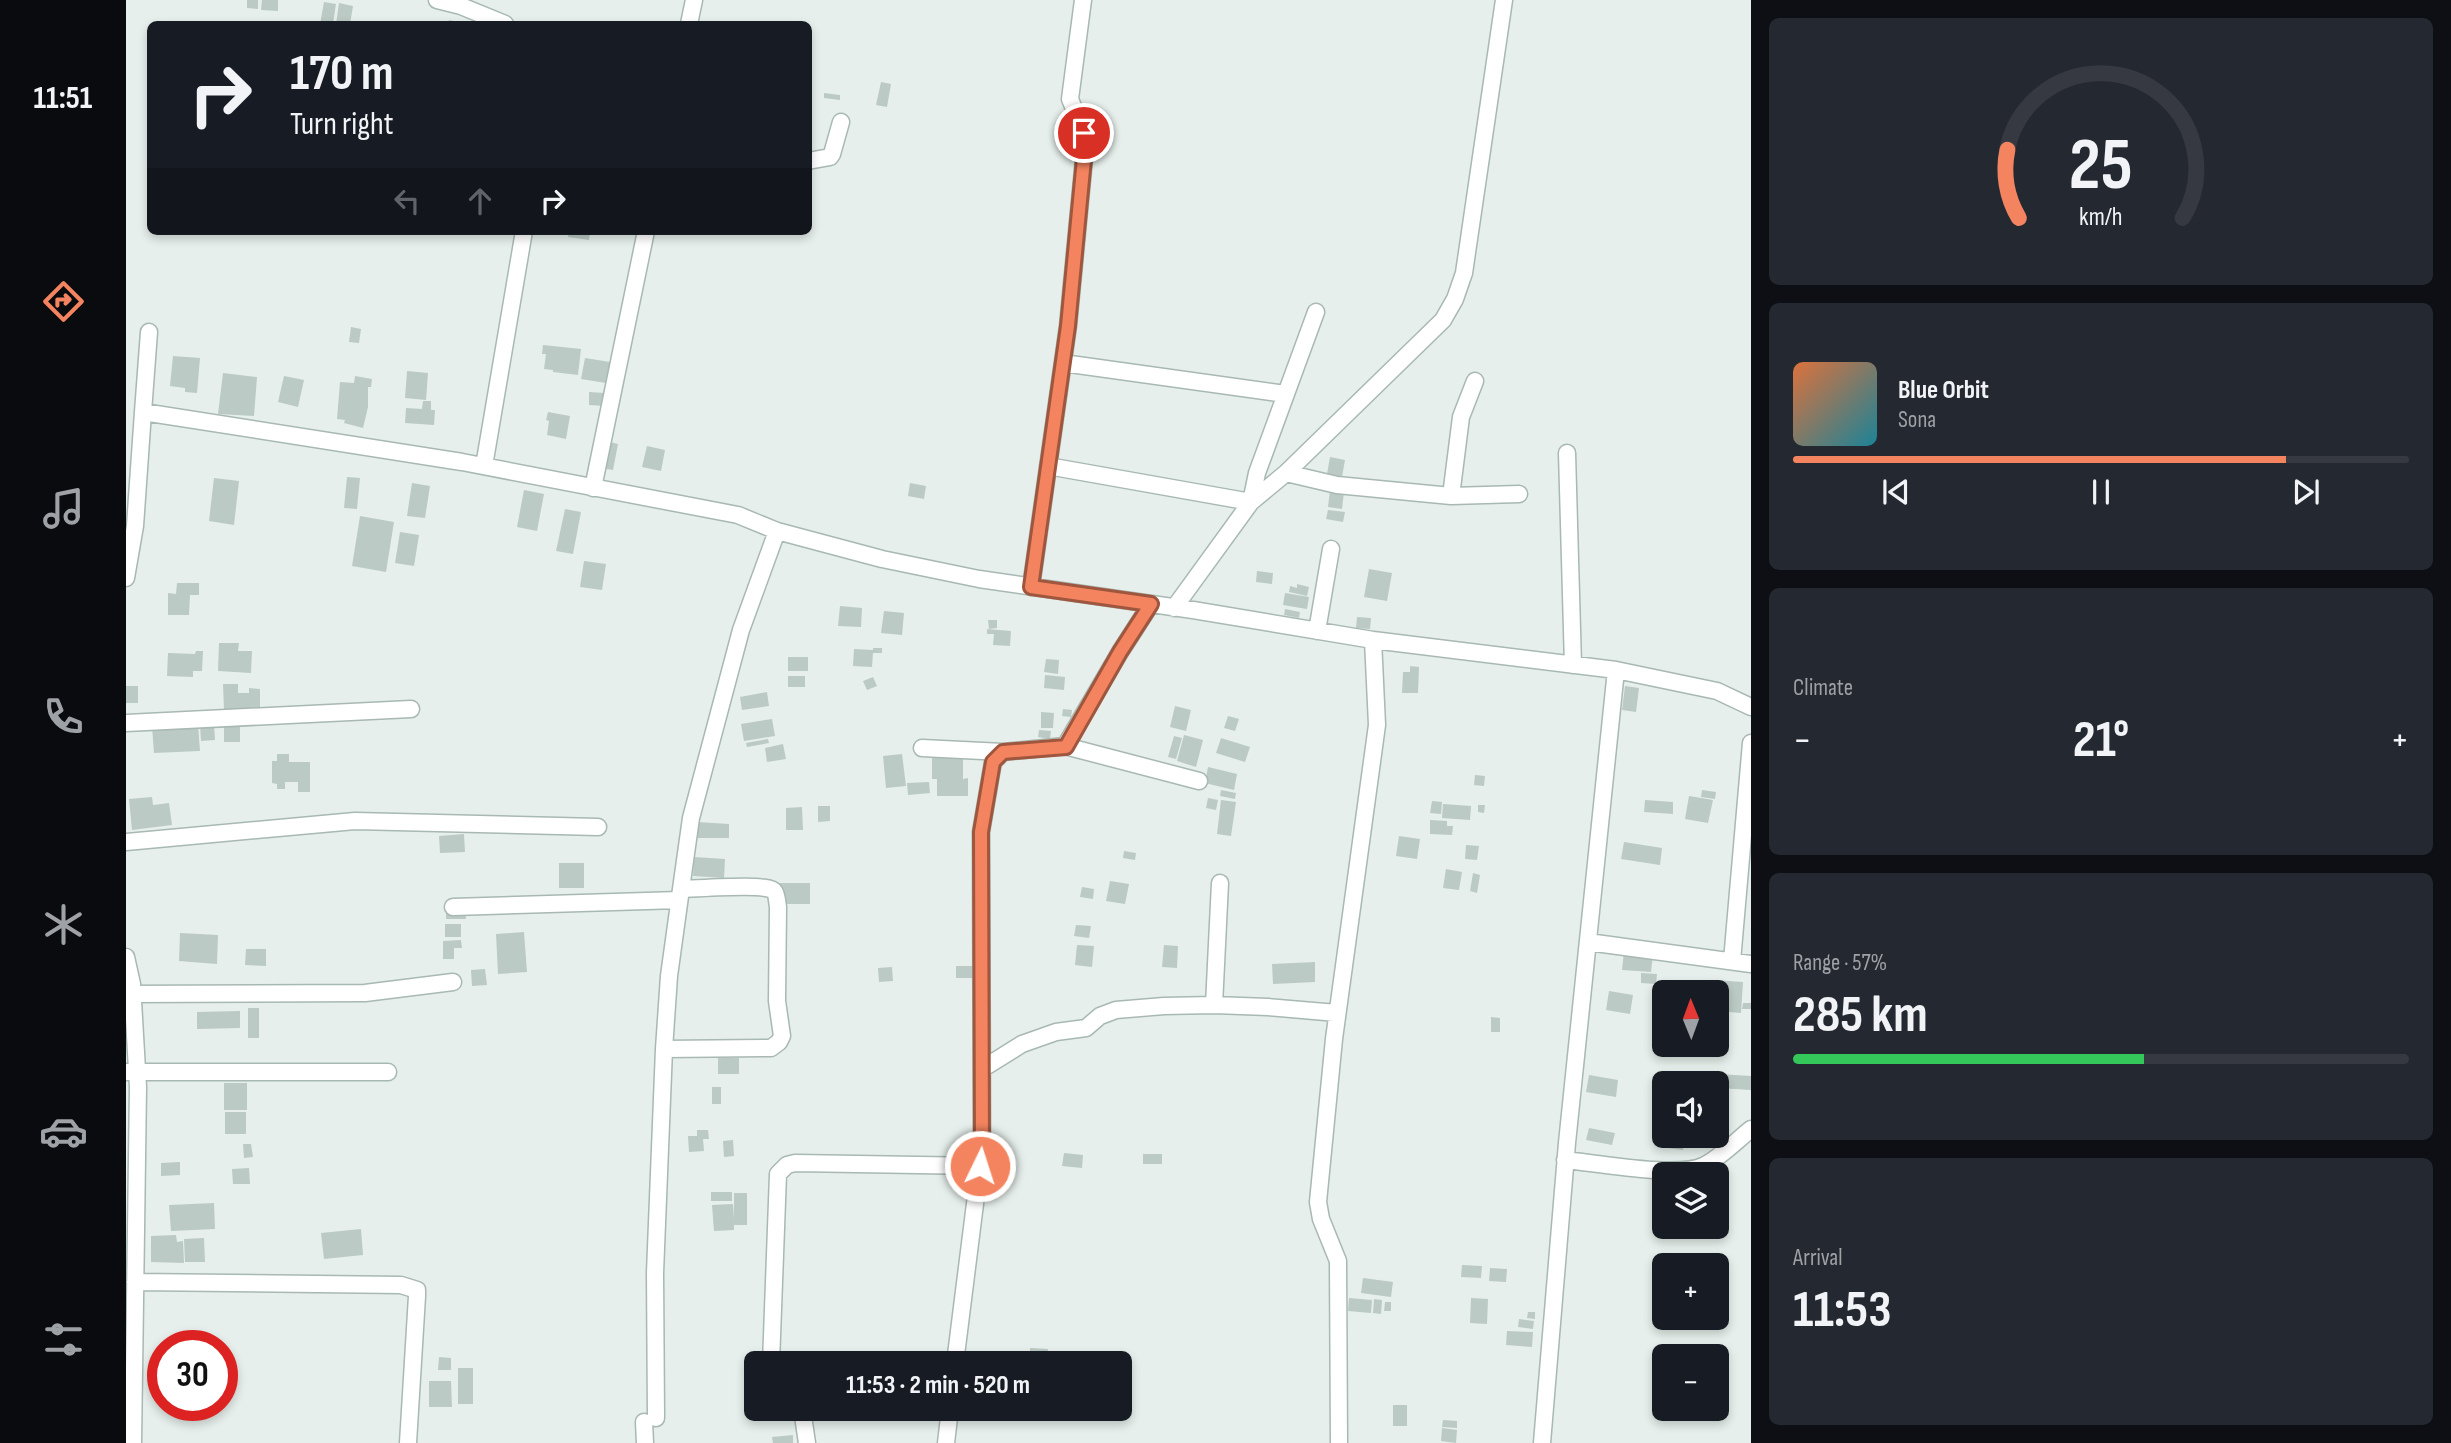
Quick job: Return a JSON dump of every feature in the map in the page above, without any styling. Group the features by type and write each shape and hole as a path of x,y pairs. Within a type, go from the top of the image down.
{"street":[{"path":"437,0 461,6 498,21"},
{"path":"690,21 694,0"},
{"path":"1031,587 1063,363 1086,138 1070,99 1083,0"},
{"path":"1174,608 1251,502 1286,473 1443,320 1455,299 1464,273 1504,0"},
{"path":"812,160 830,157 841,122"},
{"path":"484,466 523,235"},
{"path":"593,488 645,235"},
{"path":"1251,502 1257,473 1315,312"},
{"path":"126,578 135,526 149,332"},
{"path":"1063,363 1284,394"},
{"path":"1451,496 1461,417 1475,381"},
{"path":"144,412 484,466 738,515 777,531 882,559 979,579 1373,640 1616,670 1717,691 1751,707"},
{"path":"1567,453 1573,665"},
{"path":"1048,466 1251,502"},
{"path":"1286,473 1337,485 1451,496 1519,494"},
{"path":"645,1443 650,1420 669,976 691,818 741,630 777,531"},
{"path":"1317,631 1331,548"},
{"path":"1066,747 1120,652 1151,604"},
{"path":"1339,1443 1338,1262 1321,1219 1318,1202 1337,1013 1377,725 1373,640"},
{"path":"1542,1443 1565,1160 1616,670"},
{"path":"126,723 411,709"},
{"path":"1732,961 1751,743"},
{"path":"922,748 1003,752 1066,747 1199,781"},
{"path":"957,1351 982,1148 981,832 993,762 1003,752"},
{"path":"126,842 355,821 598,827"},
{"path":"1214,1005 1220,883"},
{"path":"453,907 680,894 759,886 772,888 778,907 777,1000 782,1036 779,1042 771,1048 664,1049"},
{"path":"1588,942 1751,964"},
{"path":"126,957 132,1072 135,1282 130,1407 133,1443"},
{"path":"129,994 365,993 453,982"},
{"path":"982,1069 1006,1053 1042,1036 1086,1028 1108,1011 1214,1005 1337,1013"},
{"path":"132,1072 388,1072"},
{"path":"1565,1160 1689,1170 1703,1166 1751,1129"},
{"path":"772,1351 778,1174 782,1169 795,1163 980,1166"},
{"path":"135,1282 401,1285 417,1290 408,1443"},
{"path":"804,1421 807,1443"},
{"path":"946,1443 949,1421"}],"building":[{"path":"247,0 258,0 258,9 247,8"},
{"path":"262,0 278,0 278,11 261,10"},
{"path":"324,2 336,4 333,21 321,21"},
{"path":"339,3 353,6 350,21 336,21"},
{"path":"881,82 891,84 887,107 876,105"},
{"path":"824,93 840,95 840,100 824,98"},
{"path":"568,235 590,235 589,240"},
{"path":"351,327 361,329 359,343 349,342"},
{"path":"543,345 581,349 578,375 544,369 546,354 542,354"},
{"path":"173,356 200,358 197,393 170,386"},
{"path":"585,358 610,362 606,383 581,379"},
{"path":"407,371 428,373 426,400 405,398"},
{"path":"223,373 257,377 254,416 218,414"},
{"path":"284,376 304,380 298,407 278,402"},
{"path":"355,376 372,379 371,387 368,387 368,407 363,428 337,419 340,382 354,383"},
{"path":"589,392 605,393 605,406 589,405"},
{"path":"423,401 431,401 431,410 435,410 434,425 405,423 406,408 422,409"},
{"path":"548,412 570,416 566,439 547,435"},
{"path":"606,441 618,444 613,470 601,468"},
{"path":"647,446 665,450 661,471 642,467"},
{"path":"1330,457 1345,460 1342,477 1327,474"},
{"path":"347,477 360,478 357,509 344,508"},
{"path":"214,478 239,481 234,525 209,521"},
{"path":"412,483 430,486 425,518 407,516"},
{"path":"910,483 926,486 924,499 908,496"},
{"path":"524,490 544,494 537,531 517,527"},
{"path":"1330,490 1344,492 1342,509 1328,507"},
{"path":"565,509 581,512 573,554 556,551"},
{"path":"1328,510 1345,512 1343,522 1326,519"},
{"path":"360,516 394,522 386,572 352,566"},
{"path":"400,532 419,535 414,566 395,563"},
{"path":"584,561 606,564 602,590 580,587"},
{"path":"1369,569 1392,573 1387,601 1364,597"},
{"path":"1257,571 1273,573 1272,584 1256,582"},
{"path":"177,583 199,583 199,595 190,595 189,615 168,615 168,593 176,594"},
{"path":"1297,584 1309,587 1307,596 1289,592 1290,586 1297,588"},
{"path":"1285,593 1309,597 1307,609 1283,605"},
{"path":"840,606 862,608 861,627 838,626"},
{"path":"1285,609 1300,612 1299,618 1284,615"},
{"path":"884,611 904,613 902,635 881,633"},
{"path":"1357,617 1371,618 1370,629 1356,628"},
{"path":"988,620 997,620 997,628 989,629"},
{"path":"987,629 1011,631 1010,646 993,645 994,634 987,634"},
{"path":"219,643 239,643 238,651 252,651 251,673 218,671"},
{"path":"882,648 882,653 873,653 872,667 853,666 854,649"},
{"path":"196,651 203,651 202,671 193,671 193,677 167,676 168,653 195,654"},
{"path":"788,657 808,657 808,671 788,671"},
{"path":"1046,659 1059,660 1058,674 1044,672"},
{"path":"1410,666 1419,667 1418,693 1402,693 1403,672 1410,672"},
{"path":"1045,675 1065,677 1064,690 1044,688"},
{"path":"788,676 805,676 805,687 788,687"},
{"path":"873,677 877,686 867,690 863,681"},
{"path":"223,684 238,684 238,693 249,693 249,688 260,689 260,708 224,710"},
{"path":"126,686 138,686 138,703 126,703"},
{"path":"1625,686 1639,688 1636,712 1622,710"},
{"path":"767,692 769,706 742,710 740,697"},
{"path":"1175,706 1191,710 1186,731 1170,727"},
{"path":"1063,709 1072,710 1071,717 1062,716"},
{"path":"1041,712 1054,713 1053,728 1041,728"},
{"path":"1228,716 1239,719 1235,731 1224,728"},
{"path":"772,719 775,736 744,741 741,724"},
{"path":"224,723 240,723 240,742 224,742"},
{"path":"198,724 200,751 154,753 152,726"},
{"path":"200,725 214,725 215,740 201,741"},
{"path":"1039,730 1051,731 1050,739 1038,737"},
{"path":"1184,735 1203,740 1196,767 1177,761"},
{"path":"1174,736 1182,738 1176,759 1168,757"},
{"path":"1221,738 1250,747 1245,762 1216,753"},
{"path":"768,739 769,743 747,747 746,743"},
{"path":"783,744 786,759 767,762 765,748"},
{"path":"277,754 289,754 289,762 310,762 310,792 298,792 298,782 285,782 285,789 277,789 277,784 272,783 272,761 277,761"},
{"path":"902,754 906,786 886,788 883,756"},
{"path":"932,755 963,755 963,779 968,778 968,796 937,796 937,779 932,779"},
{"path":"1208,767 1237,774 1234,790 1205,783"},
{"path":"1475,775 1485,776 1484,786 1474,785"},
{"path":"929,782 930,793 908,795 907,783"},
{"path":"1221,790 1236,793 1235,799 1220,796"},
{"path":"1702,790 1716,792 1715,799 1701,797"},
{"path":"1689,796 1713,800 1708,823 1685,819"},
{"path":"152,797 153,805 169,803 172,825 132,830 129,799"},
{"path":"1208,798 1218,800 1216,810 1206,808"},
{"path":"1221,800 1236,802 1231,836 1217,834"},
{"path":"1645,800 1673,802 1673,814 1644,812"},
{"path":"1432,801 1442,802 1441,814 1430,813"},
{"path":"1443,804 1471,806 1470,820 1442,818"},
{"path":"1478,805 1485,805 1484,813 1478,812"},
{"path":"818,806 830,806 830,821 818,822"},
{"path":"802,807 803,830 786,830 786,808"},
{"path":"1430,820 1447,821 1447,826 1453,826 1452,835 1430,834"},
{"path":"697,822 729,824 729,838 697,838"},
{"path":"464,834 465,852 440,853 439,836"},
{"path":"1399,836 1420,839 1417,859 1396,856"},
{"path":"1624,842 1662,848 1660,865 1621,859"},
{"path":"1466,845 1479,846 1477,860 1465,859"},
{"path":"1124,851 1136,853 1135,860 1123,858"},
{"path":"694,857 725,859 724,878 693,876"},
{"path":"559,863 584,863 584,888 559,888"},
{"path":"1446,869 1462,872 1459,890 1443,888"},
{"path":"1473,873 1480,875 1477,893 1470,891"},
{"path":"1110,881 1129,884 1125,904 1106,901"},
{"path":"779,883 810,883 810,904 779,904"},
{"path":"1082,887 1094,889 1093,899 1080,897"},
{"path":"446,907 465,907 466,919 446,919"},
{"path":"445,924 461,924 461,937 445,937"},
{"path":"1076,925 1091,926 1089,938 1074,936"},
{"path":"524,932 527,972 498,974 496,934"},
{"path":"180,933 218,935 217,964 179,961"},
{"path":"461,940 462,948 454,948 454,959 443,959 443,941"},
{"path":"1077,945 1094,946 1092,967 1075,965"},
{"path":"1164,945 1178,946 1177,968 1162,967"},
{"path":"246,949 266,949 266,966 245,965"},
{"path":"1624,951 1653,954 1651,972 1622,970"},
{"path":"1315,962 1315,982 1273,984 1272,964"},
{"path":"956,966 972,966 972,978 956,978"},
{"path":"892,967 893,981 879,982 878,968"},
{"path":"485,969 487,985 472,986 471,970"},
{"path":"1641,973 1657,974 1656,980 1652,980 1652,984 1641,983"},
{"path":"1729,981 1743,982 1741,1013 1729,1012"},
{"path":"1609,991 1633,995 1630,1014 1606,1010"},
{"path":"1743,1003 1751,1003 1751,1009 1742,1009"},
{"path":"248,1008 259,1008 259,1038 248,1038"},
{"path":"240,1011 240,1028 197,1029 197,1012"},
{"path":"1491,1017 1500,1018 1500,1032 1491,1032"},
{"path":"718,1058 739,1058 739,1074 718,1074"},
{"path":"1589,1075 1618,1080 1616,1097 1586,1092"},
{"path":"1729,1075 1751,1076 1751,1090 1729,1089"},
{"path":"224,1083 247,1083 247,1110 224,1110"},
{"path":"712,1087 721,1087 721,1104 712,1104"},
{"path":"225,1112 246,1112 246,1134 225,1134"},
{"path":"1589,1128 1615,1133 1612,1145 1586,1140"},
{"path":"697,1130 708,1130 709,1139 703,1139 704,1151 689,1152 688,1136 697,1136"},
{"path":"733,1140 734,1156 724,1157 723,1141"},
{"path":"243,1144 251,1144 253,1157 244,1158"},
{"path":"1064,1153 1083,1155 1082,1168 1062,1166"},
{"path":"1143,1154 1162,1154 1162,1164 1143,1164"},
{"path":"180,1162 180,1175 161,1176 161,1163"},
{"path":"249,1168 250,1184 233,1184 232,1169"},
{"path":"711,1192 732,1192 732,1201 711,1201"},
{"path":"734,1193 747,1193 747,1225 734,1225 734,1230 714,1231 712,1205 733,1204 734,1219"},
{"path":"214,1203 215,1229 171,1231 169,1205"},
{"path":"361,1229 363,1255 324,1259 321,1233"},
{"path":"176,1235 177,1242 183,1241 184,1263 151,1262 151,1236"},
{"path":"204,1238 205,1262 185,1262 184,1239"},
{"path":"1462,1265 1482,1266 1481,1278 1461,1277"},
{"path":"1490,1268 1507,1269 1506,1282 1489,1281"},
{"path":"1363,1278 1393,1282 1391,1297 1361,1293"},
{"path":"1349,1298 1372,1300 1371,1313 1348,1311"},
{"path":"1471,1298 1488,1299 1487,1324 1470,1323"},
{"path":"1374,1299 1382,1300 1381,1314 1373,1313"},
{"path":"1385,1302 1391,1302 1391,1311 1384,1311"},
{"path":"1528,1312 1535,1312 1535,1319 1527,1318"},
{"path":"1519,1319 1534,1321 1533,1329 1518,1327"},
{"path":"1507,1331 1533,1332 1532,1347 1506,1345"},
{"path":"1030,1348 1048,1349 1048,1351 1030,1351"},
{"path":"439,1357 451,1358 451,1370 438,1370"},
{"path":"458,1368 473,1368 473,1404 458,1404"},
{"path":"429,1381 451,1381 452,1407 429,1407"},
{"path":"1393,1405 1407,1405 1407,1426 1393,1426"},
{"path":"1443,1420 1457,1421 1457,1428 1442,1427"},
{"path":"1442,1428 1457,1430 1456,1443 1441,1441"},
{"path":"793,1435 793,1443 773,1443 772,1437"}],"route":[{"path":"980,1166 981,832 993,762 1003,752 1066,747 1120,652 1151,604 1031,587 1068,326 1086,138 1084,133"}]}
